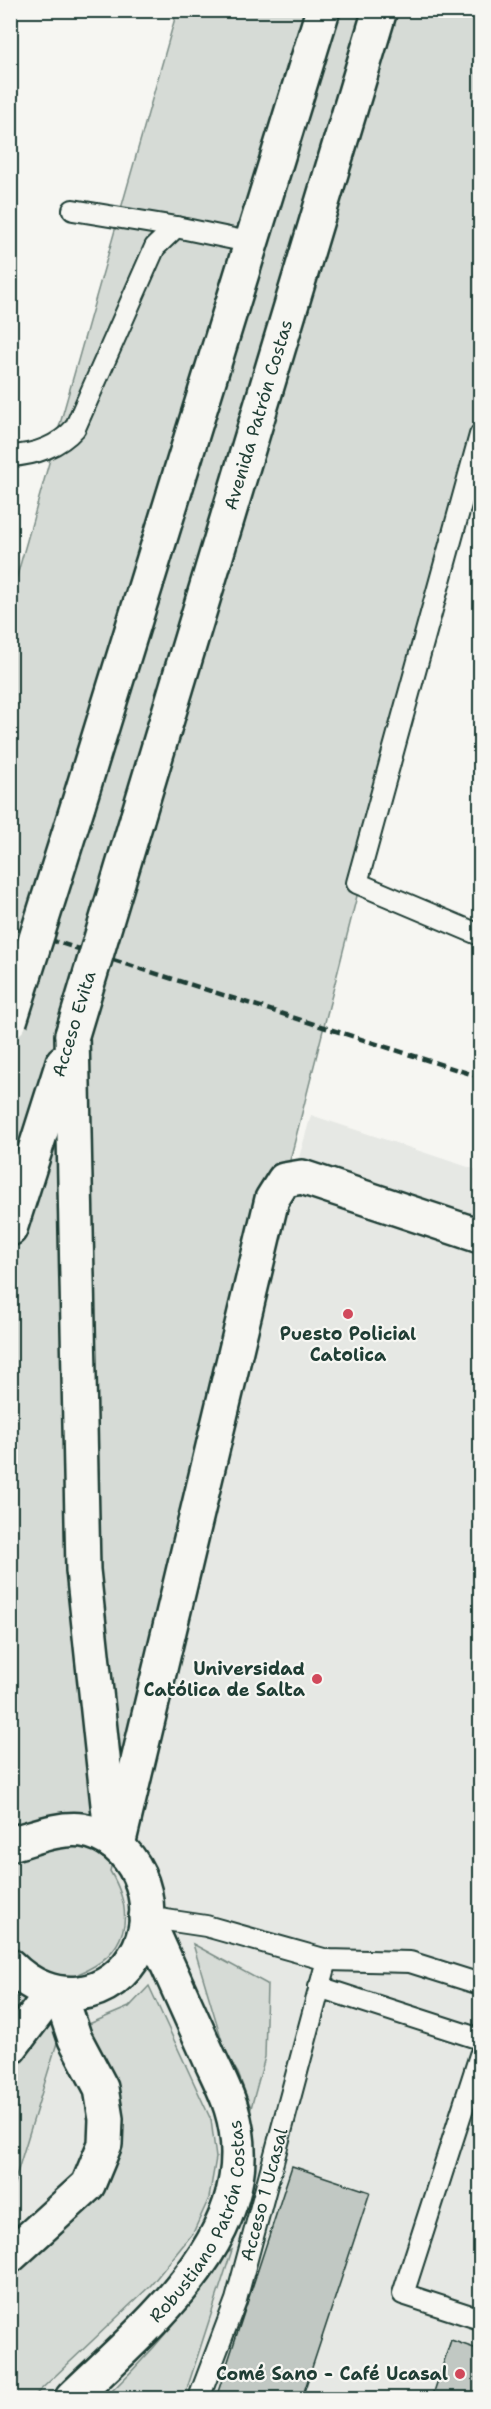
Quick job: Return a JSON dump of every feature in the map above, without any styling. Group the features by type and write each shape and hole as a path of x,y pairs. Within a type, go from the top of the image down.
{"main road":[{"path":"10,1021 253,243 323,10"},
{"name":"Avenida Patrón Costas","path":"137,819 380,10"},
{"name":"Acceso Evita","path":"10,1229 72,1035 137,819"},
{"path":"72,1035 83,1569 115,1844"},
{"path":"115,1844 272,1199 284,1180 302,1177 480,1236"},
{"path":"10,1844 55,1832 82,1830 115,1844 135,1864 145,1888 146,1917 139,1947 126,1967 104,1985 82,1994 56,1994 35,1986 10,1966"},
{"name":"Robustiano Patrón Costas","path":"72,2398 181,2291 223,2225 236,2182 238,2155 231,2109 146,1917"},
{"path":"10,2048 56,1994"},
{"path":"10,2256 88,2185 105,2144 106,2119 101,2088 75,2039 56,1994"}],"lane":[{"path":"73,210 176,227 253,243"},
{"path":"10,456 49,447 65,440 75,428 154,247 176,227"},
{"path":"480,435 357,883 480,935"},
{"path":"146,1917 206,1926 327,1960 410,1962 480,1984"},
{"name":"Acceso 1 Ucasal","path":"199,2398 236,2300 327,1960"},
{"path":"319,1987 480,2039"},
{"path":"478,2068 403,2294 480,2319"},
{"path":"223,2225 278,2142"}],"shaded area":[{"path":"177,11 480,11 480,471 398,734 110,1871 123,1903 122,1931 117,1944 108,1956 95,1966 78,1974 11,2193 11,597"},
{"name":"Universidad Católica de Salta","path":"311,1115 480,1171 480,2398 11,2398 11,2187"},
{"path":"193,1944 267,1984 265,2057 251,2108 238,2073 226,2054"},
{"path":"149,1986 211,2120 216,2158 209,2198 193,2233 151,2285 32,2398 11,2398 11,2279 51,2244 90,2204 105,2183 117,2159 123,2133 120,2095 89,2024 129,2007"},
{"path":"232,2250 184,2398 105,2398 163,2337 200,2291 215,2265"}],"building":[{"path":"292,2166 370,2192 302,2398 216,2398"},
{"name":"Comé Sano - Café Ucasal","path":"451,2340 480,2350 480,2398 432,2398"}],"railway":[{"path":"10,927 480,1077"}],"place":[{"name":"Puesto Policial Catolica","path":"348,1314"},
{"name":"Universidad Católica de Salta","path":"317,1679"},
{"name":"Comé Sano - Café Ucasal","path":"460,2374"}]}
